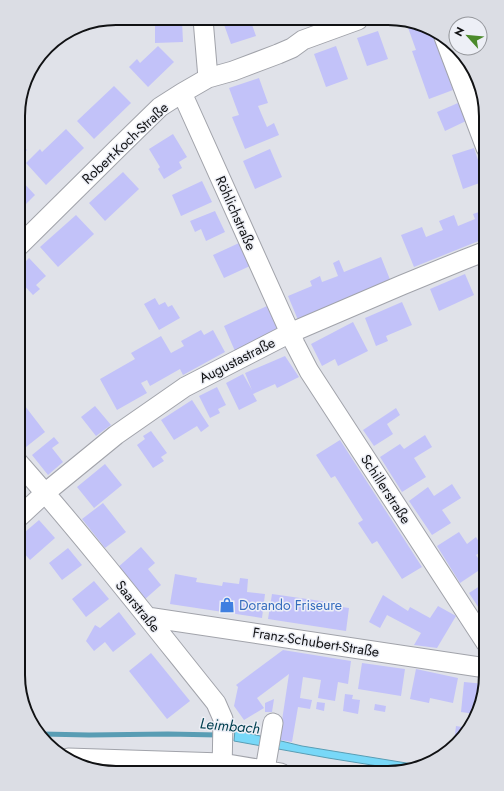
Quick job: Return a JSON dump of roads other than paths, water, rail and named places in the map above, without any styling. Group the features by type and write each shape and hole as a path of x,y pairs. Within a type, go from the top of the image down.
{"street":[{"path":"204,25 208,78"},
{"name":"Robert-Koch-Straße","path":"25,240 160,107 208,78 233,71 278,54 292,48 304,40 344,25"},
{"path":"448,49 479,130"},
{"name":"Röhlichstraße","path":"182,93 290,333"},
{"name":"Augustastraße","path":"25,512 45,493 116,435 185,387 290,333 479,254"},
{"name":"Schillerstraße","path":"290,333 309,370 479,632"},
{"name":"Saarstraße","path":"25,470 216,703 224,719 222,762"},
{"name":"Franz-Schubert-Straße","path":"147,617 479,667"},
{"path":"271,737 273,766"},
{"path":"79,758 222,762 245,766"}],"water":[{"path":"235,730 302,746 409,763 394,766 378,766 234,741"}],"waterway":[{"name":"Leimbach","path":"48,734 218,735"}],"place":[{"name":"Dorando Friseure","path":"227,605"}]}
